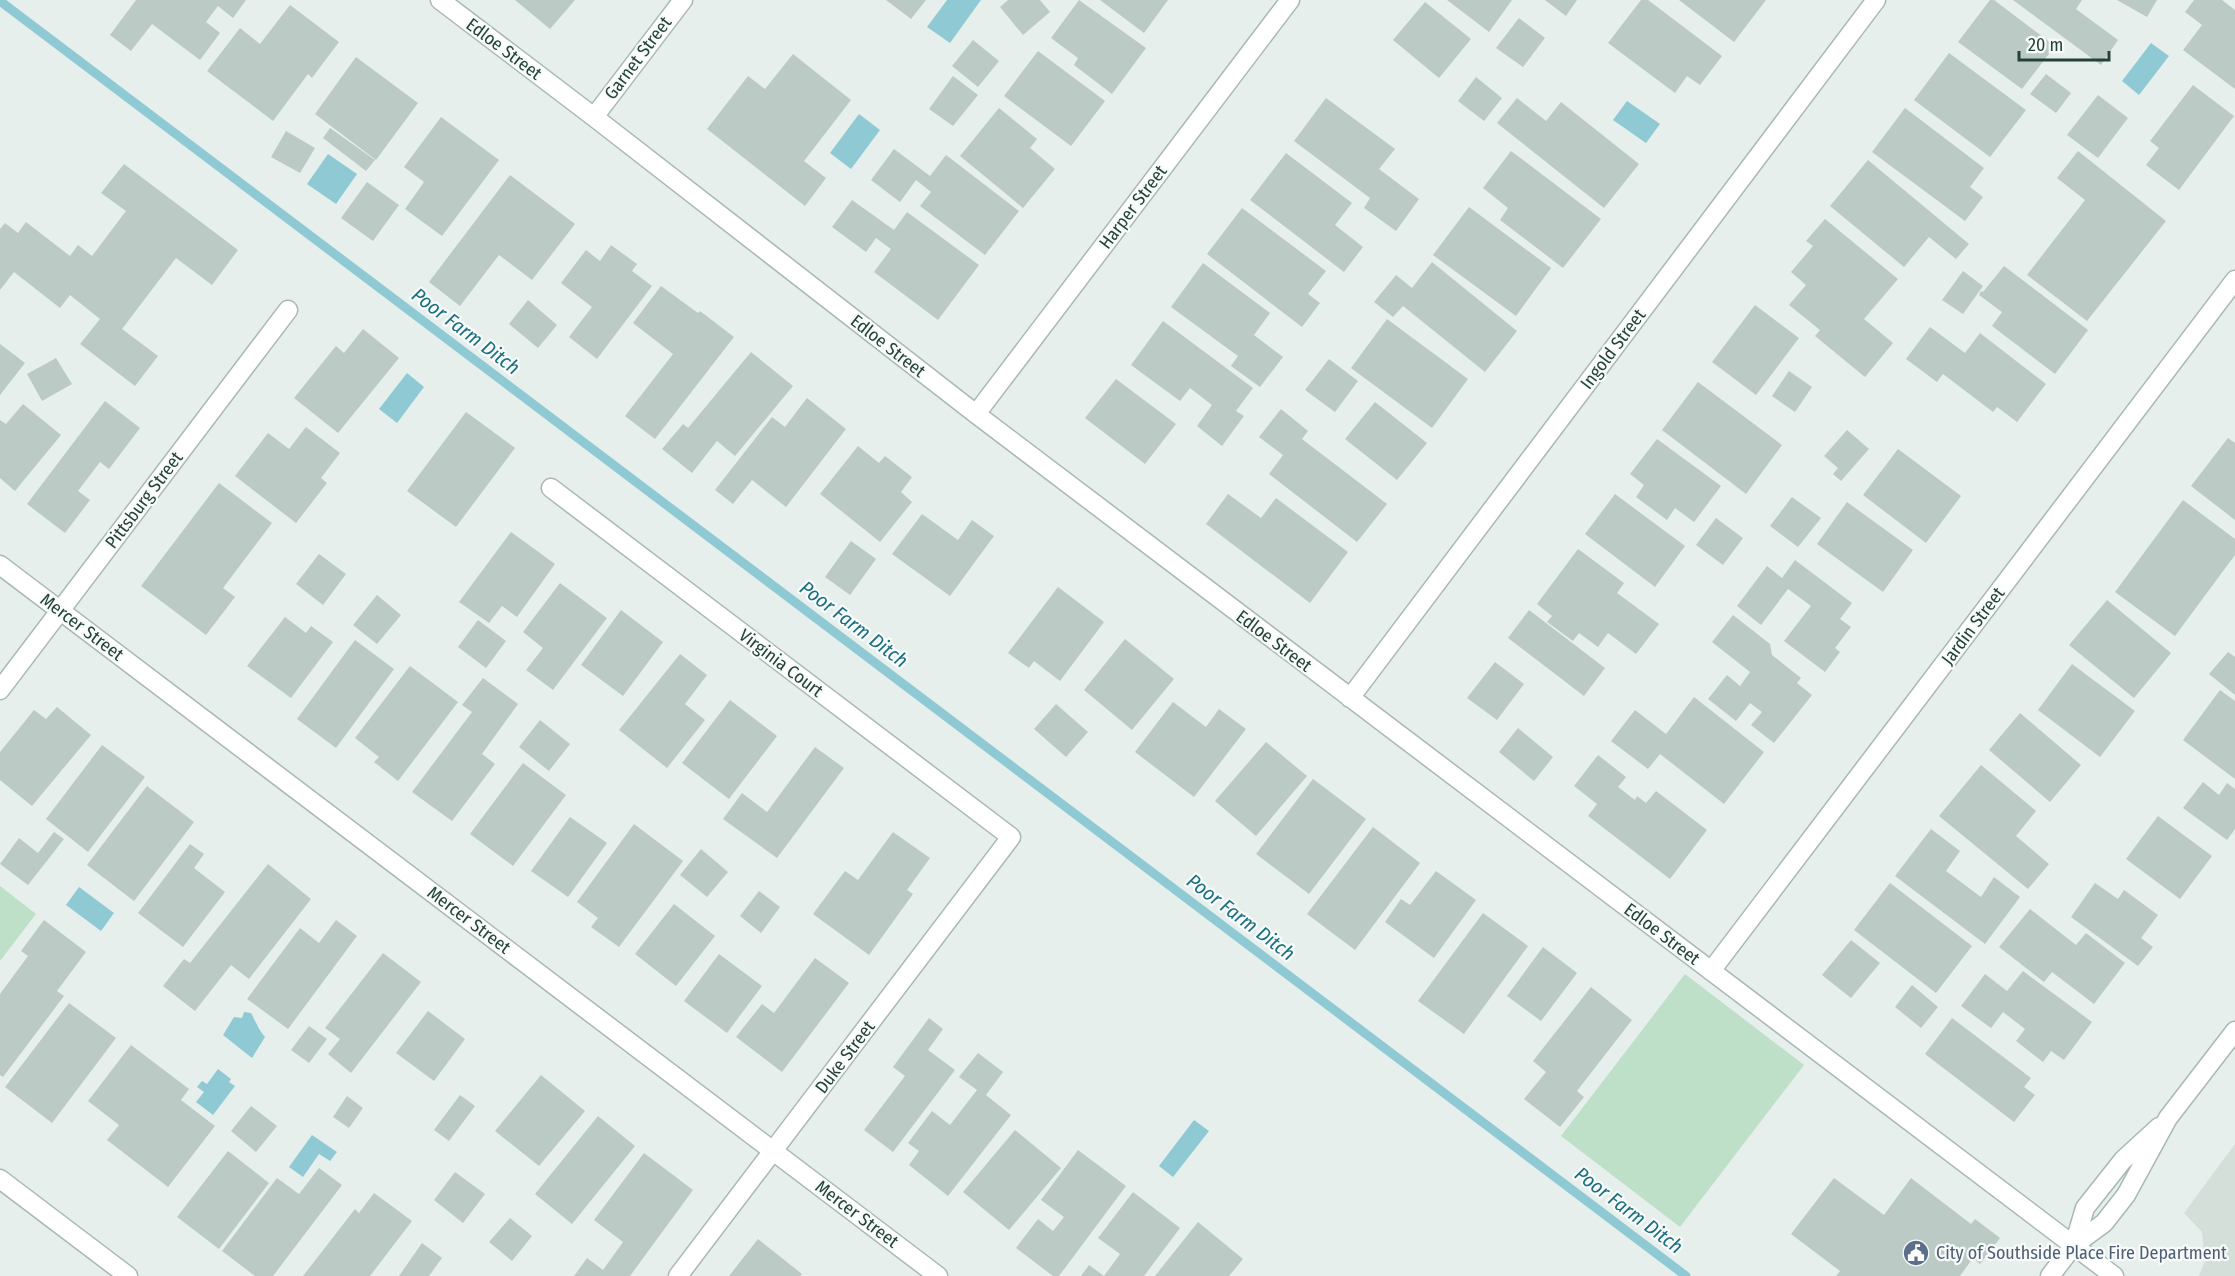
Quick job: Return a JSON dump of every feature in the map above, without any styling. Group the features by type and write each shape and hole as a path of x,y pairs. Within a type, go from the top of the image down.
{"street":[{"name":"Edloe Street","path":"440,0 976,414 2114,1276"},
{"name":"Garnet Street","path":"594,117 682,0"},
{"name":"Harper Street","path":"976,414 1290,0"},
{"name":"Ingold Street","path":"1350,698 1876,0"},
{"name":"Jardin Street","path":"1712,971 2235,280"},
{"name":"Pittsburg Street","path":"0,690 288,310"},
{"name":"Virginia Court","path":"551,488 1011,837"},
{"name":"Mercer Street","path":"0,565 938,1276"},
{"name":"Duke Street","path":"678,1276 1011,837"},
{"path":"2050,1276 2074,1245 2104,1222 2126,1195 2168,1118 2235,1031"},
{"path":"0,1179 128,1276"}],"shaded area":[{"path":"2235,1144 2235,1276 2199,1276 2205,1261 2202,1232 2184,1213"}],"green space":[{"path":"0,886 36,914 0,961"},
{"path":"1685,974 1804,1065 1680,1227 1561,1136"}],"water":[{"path":"947,0 981,0 950,43 927,27"},
{"path":"2151,43 2169,56 2139,95 2122,81"},
{"path":"1627,101 1660,124 1646,143 1613,120"},
{"path":"859,114 880,130 851,169 830,153"},
{"path":"328,154 357,174 336,204 307,184"},
{"path":"407,373 424,387 397,423 379,409"},
{"path":"79,887 114,913 101,931 66,905"},
{"path":"244,1012 251,1013 265,1037 252,1058 223,1035 234,1017 242,1018"},
{"path":"218,1069 231,1079 229,1082 235,1086 213,1115 196,1102 204,1092 197,1087 202,1081 207,1084"},
{"path":"1194,1120 1209,1131 1173,1177 1159,1166"},
{"path":"312,1135 337,1152 330,1161 319,1154 303,1177 289,1167"}],"building":[{"path":"136,0 246,0 233,18 218,6 206,22 220,33 200,60 152,24 131,51 110,35"},
{"path":"515,0 575,0 550,29"},
{"path":"886,0 926,0 911,19"},
{"path":"1008,0 1040,0 1050,12 1023,35 1000,7"},
{"path":"1079,0 1146,48 1112,94 1074,65 1078,58 1051,38"},
{"path":"1100,0 1168,0 1144,33"},
{"path":"1447,0 1512,0 1489,32"},
{"path":"1545,0 1577,0 1566,16"},
{"path":"1641,0 1648,0 1722,56 1700,85 1687,76 1675,93 1608,43"},
{"path":"1679,0 1766,0 1734,42"},
{"path":"1990,0 1994,0 2055,46 2022,89 1958,42"},
{"path":"2013,0 2082,0 2076,9 2118,40 2101,65"},
{"path":"2117,0 2157,0 2147,17"},
{"path":"2194,0 2222,0 2235,10 2235,89 2183,50 2202,25 2185,12"},
{"path":"1425,2 1471,39 1439,78 1393,40"},
{"path":"290,5 339,42 312,78 308,74 273,121 207,71 240,28 260,44"},
{"path":"1519,18 1545,38 1523,67 1496,48"},
{"path":"973,40 999,61 978,87 952,66"},
{"path":"1038,51 1105,101 1071,146 1004,96"},
{"path":"1949,53 2026,110 1990,157 1914,100"},
{"path":"793,54 851,100 804,161 826,178 805,206 707,129 748,76 765,89"},
{"path":"356,57 418,103 376,160 315,114"},
{"path":"2046,74 2071,93 2056,113 2030,94"},
{"path":"953,76 978,95 953,126 929,109"},
{"path":"1476,77 1502,98 1484,121 1458,101"},
{"path":"2193,85 2234,116 2179,190 2146,165 2159,148 2150,141"},
{"path":"2098,95 2128,118 2098,158 2067,135"},
{"path":"1326,98 1395,149 1379,169 1419,199 1396,231 1364,208 1370,198 1294,141"},
{"path":"1517,98 1546,121 1561,102 1639,164 1604,208 1497,123"},
{"path":"999,108 1037,139 1030,148 1055,169 1023,208 960,156"},
{"path":"1905,108 1984,168 1970,187 1983,197 1965,221 1872,152"},
{"path":"441,117 499,160 442,236 405,209 424,182 404,167"},
{"path":"330,128 375,160 366,171 323,138"},
{"path":"286,131 315,148 300,173 271,157"},
{"path":"894,149 930,176 946,155 1019,211 985,255 920,206 931,192 916,180 900,202 871,180"},
{"path":"1511,151 1601,219 1563,268 1500,220 1508,208 1483,188"},
{"path":"2078,151 2166,221 2087,321 2027,275 2085,200 2057,178"},
{"path":"1286,153 1352,203 1335,225 1363,247 1344,272 1250,200"},
{"path":"1868,160 1969,244 1956,259 1929,237 1904,267 1830,206"},
{"path":"124,164 238,250 212,285 176,258 122,329 158,356 135,386 80,344 100,319 70,295 60,308 14,272 0,290 0,229 5,223 18,233 26,222 70,256 78,245 92,256 126,211 101,193"},
{"path":"510,175 575,224 532,280 499,255 460,306 429,282"},
{"path":"367,182 399,205 373,241 341,218"},
{"path":"852,200 894,230 907,212 979,265 938,320 874,272 891,249 876,238 866,252 832,227"},
{"path":"1469,207 1551,268 1516,316 1433,255"},
{"path":"1242,208 1326,271 1308,294 1320,303 1302,327 1207,254"},
{"path":"1825,219 1898,279 1864,319 1893,343 1865,377 1815,336 1820,330 1789,305 1806,285 1791,272 1813,246 1806,241"},
{"path":"611,245 637,264 632,271 652,286 597,359 569,337 592,307 561,283 586,250 600,261"},
{"path":"1432,262 1517,331 1485,372 1403,306 1393,317 1374,302 1396,275 1412,288"},
{"path":"1203,263 1270,313 1254,335 1283,357 1260,387 1231,366 1238,356 1171,307"},
{"path":"2004,266 2088,330 2055,374 1992,326 2002,312 1979,295"},
{"path":"1963,271 1983,286 1963,314 1942,300"},
{"path":"661,286 698,313 700,311 734,337 655,439 625,416 673,354 633,323"},
{"path":"528,300 557,325 538,348 509,324"},
{"path":"1755,305 1799,338 1756,395 1712,362"},
{"path":"1387,319 1468,379 1432,428 1351,368"},
{"path":"1163,321 1253,388 1236,411 1244,416 1222,446 1197,426 1212,405 1190,388 1180,401 1131,365"},
{"path":"1930,327 1965,353 1980,333 2046,384 2017,422 1997,407 1993,412 1943,374 1937,382 1906,359"},
{"path":"363,329 399,358 338,433 294,398 336,346 344,353"},
{"path":"0,344 25,363 0,395"},
{"path":"751,352 793,386 735,456 717,441 692,473 662,449 683,424 688,428"},
{"path":"56,358 72,384 42,401 27,374"},
{"path":"1329,359 1358,381 1335,412 1305,390"},
{"path":"1789,371 1812,387 1795,412 1772,396"},
{"path":"1116,379 1176,424 1145,464 1085,418"},
{"path":"1698,382 1782,445 1746,494 1662,430"},
{"path":"807,398 846,429 786,507 752,480 733,504 715,490 772,417 785,427"},
{"path":"105,401 140,428 109,469 100,462 78,491 90,500 65,533 27,504"},
{"path":"1375,402 1427,443 1397,480 1345,439"},
{"path":"23,404 61,435 15,491 0,478 0,420 6,424"},
{"path":"1281,409 1308,431 1302,439 1387,504 1357,542 1269,474 1283,455 1259,437"},
{"path":"466,412 515,448 456,527 407,491"},
{"path":"306,427 340,453 321,478 327,483 296,523 235,476 268,433 289,449"},
{"path":"1847,430 1869,449 1841,481 1833,474 1838,468 1824,456"},
{"path":"2228,438 2235,443 2235,520 2191,486"},
{"path":"1657,439 1721,486 1694,522 1675,508 1667,520 1636,497 1644,485 1630,474"},
{"path":"858,446 879,463 885,456 912,477 901,492 912,502 880,542 820,494"},
{"path":"1898,449 1961,496 1926,543 1863,495"},
{"path":"219,483 272,523 223,588 235,597 206,635 141,586"},
{"path":"1228,494 1261,518 1276,498 1348,552 1310,603 1206,524"},
{"path":"1615,494 1685,546 1655,587 1585,534"},
{"path":"1792,497 1821,518 1798,547 1770,526"},
{"path":"2183,500 2235,539 2235,555 2175,636 2115,592"},
{"path":"1847,502 1913,550 1883,592 1817,544"},
{"path":"922,514 958,540 972,520 994,536 950,596 892,554"},
{"path":"1716,518 1743,538 1723,565 1696,545"},
{"path":"511,532 555,564 517,617 502,606 489,623 459,602"},
{"path":"851,541 876,559 850,595 825,577"},
{"path":"1578,549 1624,583 1617,593 1659,624 1636,654 1608,633 1598,647 1579,633 1573,641 1547,622 1552,616 1537,604"},
{"path":"319,554 346,574 323,605 296,584"},
{"path":"1795,560 1852,603 1840,619 1851,627 1835,648 1840,652 1825,672 1784,641 1811,606 1788,589 1761,625 1737,606 1767,566 1782,578"},
{"path":"560,583 607,618 553,690 526,670 543,648 523,632"},
{"path":"1058,587 1104,622 1060,681 1034,661 1029,668 1008,653"},
{"path":"377,595 401,615 377,644 353,625"},
{"path":"2107,600 2171,653 2134,698 2069,645"},
{"path":"621,610 663,642 623,696 581,665"},
{"path":"1529,610 1605,668 1584,696 1508,638"},
{"path":"1733,615 1770,644 1772,655 1801,678 1797,683 1812,695 1774,743 1751,725 1762,712 1750,703 1736,721 1708,699 1727,675 1740,686 1750,672 1712,642"},
{"path":"285,617 306,633 311,626 333,642 291,698 247,666"},
{"path":"478,620 506,641 486,668 458,647"},
{"path":"1125,639 1174,679 1132,730 1084,690"},
{"path":"355,640 394,669 336,748 297,719"},
{"path":"2228,652 2235,657 2235,695 2209,674"},
{"path":"680,654 707,675 685,704 705,720 667,768 619,730"},
{"path":"1495,662 1524,684 1497,720 1467,698"},
{"path":"2072,664 2135,711 2100,757 2038,710"},
{"path":"410,666 458,702 398,781 374,762 379,757 355,738"},
{"path":"483,678 518,704 482,754 495,764 452,821 412,792 472,712 462,705"},
{"path":"2220,690 2235,701 2235,779 2183,740"},
{"path":"1694,697 1764,752 1724,804 1660,754 1648,769 1611,741 1635,710 1666,734"},
{"path":"730,700 777,736 729,799 682,763"},
{"path":"1173,702 1206,727 1219,709 1246,729 1194,797 1135,752"},
{"path":"1056,704 1088,732 1066,757 1034,729"},
{"path":"57,707 91,735 32,806 0,780 0,752 34,710 46,719"},
{"path":"2020,713 2081,765 2050,802 1989,750"},
{"path":"540,720 570,744 549,771 519,747"},
{"path":"1518,728 1553,757 1534,781 1499,752"},
{"path":"1266,742 1307,776 1256,836 1215,801"},
{"path":"102,745 145,777 88,852 46,819"},
{"path":"815,747 844,768 777,858 723,819 742,793 767,812"},
{"path":"1598,755 1626,777 1618,787 1635,800 1637,796 1646,803 1656,791 1707,830 1670,879 1588,816 1597,804 1574,786"},
{"path":"523,763 566,795 513,866 470,834"},
{"path":"1981,765 2036,811 2016,836 2049,864 2028,889 1939,816"},
{"path":"1313,779 1366,819 1309,894 1256,854"},
{"path":"2203,782 2219,795 2227,783 2235,789 2235,829 2227,840 2183,808"},
{"path":"147,786 194,822 134,901 87,865"},
{"path":"2158,816 2212,856 2180,899 2126,859"},
{"path":"570,817 607,843 568,897 531,871"},
{"path":"634,824 683,861 619,947 591,927 598,918 577,902"},
{"path":"1373,827 1420,863 1355,950 1307,914"},
{"path":"1931,829 1960,851 1946,871 1981,897 1994,877 2020,897 1985,944 1895,876"},
{"path":"54,832 64,839 28,885 0,864 19,838 38,853"},
{"path":"893,832 930,858 907,890 913,894 869,955 813,914 845,871 858,880"},
{"path":"190,844 204,854 194,868 225,892 183,947 138,913"},
{"path":"701,849 728,872 707,897 680,875"},
{"path":"268,864 311,899 249,979 231,965 195,1011 163,986 184,959 190,963"},
{"path":"1436,871 1476,900 1434,958 1385,922 1401,899 1410,905"},
{"path":"1890,883 1972,946 1936,993 1854,930"},
{"path":"2095,883 2118,899 2124,890 2158,915 2141,938 2153,947 2138,966 2071,917"},
{"path":"759,891 780,907 761,933 740,916"},
{"path":"674,904 715,936 676,986 635,954"},
{"path":"2030,909 2076,945 2086,933 2125,963 2094,1004 2052,972 2044,982 1999,947"},
{"path":"1483,913 1528,946 1464,1034 1418,1001"},
{"path":"44,920 86,952 57,991 64,996 3,1077 0,1075 0,994 28,956 21,951"},
{"path":"336,920 357,936 288,1029 247,999 300,928 319,943"},
{"path":"1851,940 1880,963 1851,998 1822,975"},
{"path":"1543,947 1577,973 1541,1021 1507,996"},
{"path":"383,953 421,982 351,1073 328,1054 340,1039 325,1028"},
{"path":"719,954 762,986 727,1033 684,1001"},
{"path":"815,958 849,983 782,1072 736,1037 762,1004 774,1013"},
{"path":"2023,971 2092,1022 2064,1060 2051,1051 2043,1062 2016,1041 2025,1029 2003,1012 1991,1028 1961,1006 1985,974 2007,991"},
{"path":"1912,985 1938,1007 1921,1028 1895,1007"},
{"path":"1591,987 1632,1020 1577,1091 1584,1097 1560,1127 1524,1099 1546,1072 1533,1061"},
{"path":"69,1003 116,1038 52,1123 5,1087"},
{"path":"428,1011 465,1039 434,1081 396,1053"},
{"path":"929,1018 943,1029 928,1050 955,1070 893,1152 864,1130 905,1076 893,1067"},
{"path":"1952,1018 2031,1078 2024,1087 2035,1095 2014,1122 1925,1054"},
{"path":"309,1026 327,1039 309,1063 291,1050"},
{"path":"131,1045 189,1089 181,1100 215,1126 168,1187 107,1140 119,1125 88,1101"},
{"path":"978,1053 1003,1072 986,1095 1011,1115 948,1196 909,1165 919,1151 908,1143 932,1111 950,1125 977,1090 959,1077"},
{"path":"541,1075 585,1111 539,1166 495,1131"},
{"path":"460,1095 475,1106 449,1141 434,1130"},
{"path":"347,1096 363,1108 349,1128 333,1117"},
{"path":"251,1106 277,1126 256,1152 231,1131"},
{"path":"598,1116 635,1146 572,1224 535,1194"},
{"path":"1015,1130 1061,1168 1009,1230 963,1192"},
{"path":"1078,1150 1126,1186 1059,1276 1053,1276 1016,1248 1038,1219 1053,1231 1064,1217 1041,1200"},
{"path":"228,1151 269,1183 219,1249 177,1217"},
{"path":"644,1153 693,1190 630,1276 574,1276 587,1258 603,1270 623,1242 594,1220"},
{"path":"319,1168 342,1185 273,1276 255,1276 222,1251 277,1178 299,1194"},
{"path":"455,1172 485,1194 463,1223 434,1200"},
{"path":"1834,1178 1884,1215 1911,1178 1971,1224 1975,1219 2000,1238 1980,1264 1973,1258 1960,1276 1836,1276 1840,1271 1791,1234"},
{"path":"1133,1192 1180,1228 1144,1276 1104,1276 1120,1254 1098,1238"},
{"path":"374,1193 412,1221 370,1276 303,1276 355,1209 359,1213"},
{"path":"510,1218 532,1236 512,1261 489,1242"},
{"path":"1198,1222 1243,1259 1229,1276 1155,1276"},
{"path":"758,1239 802,1274 800,1276 729,1276"},
{"path":"422,1243 442,1258 429,1276 399,1276"},
{"path":"1089,1265 1104,1276 1081,1276"}],"waterway":[{"name":"Poor Farm Ditch","path":"0,1 1686,1276"}],"place":[{"name":"City of Southside Place Fire Department","path":"1916,1253"}]}
